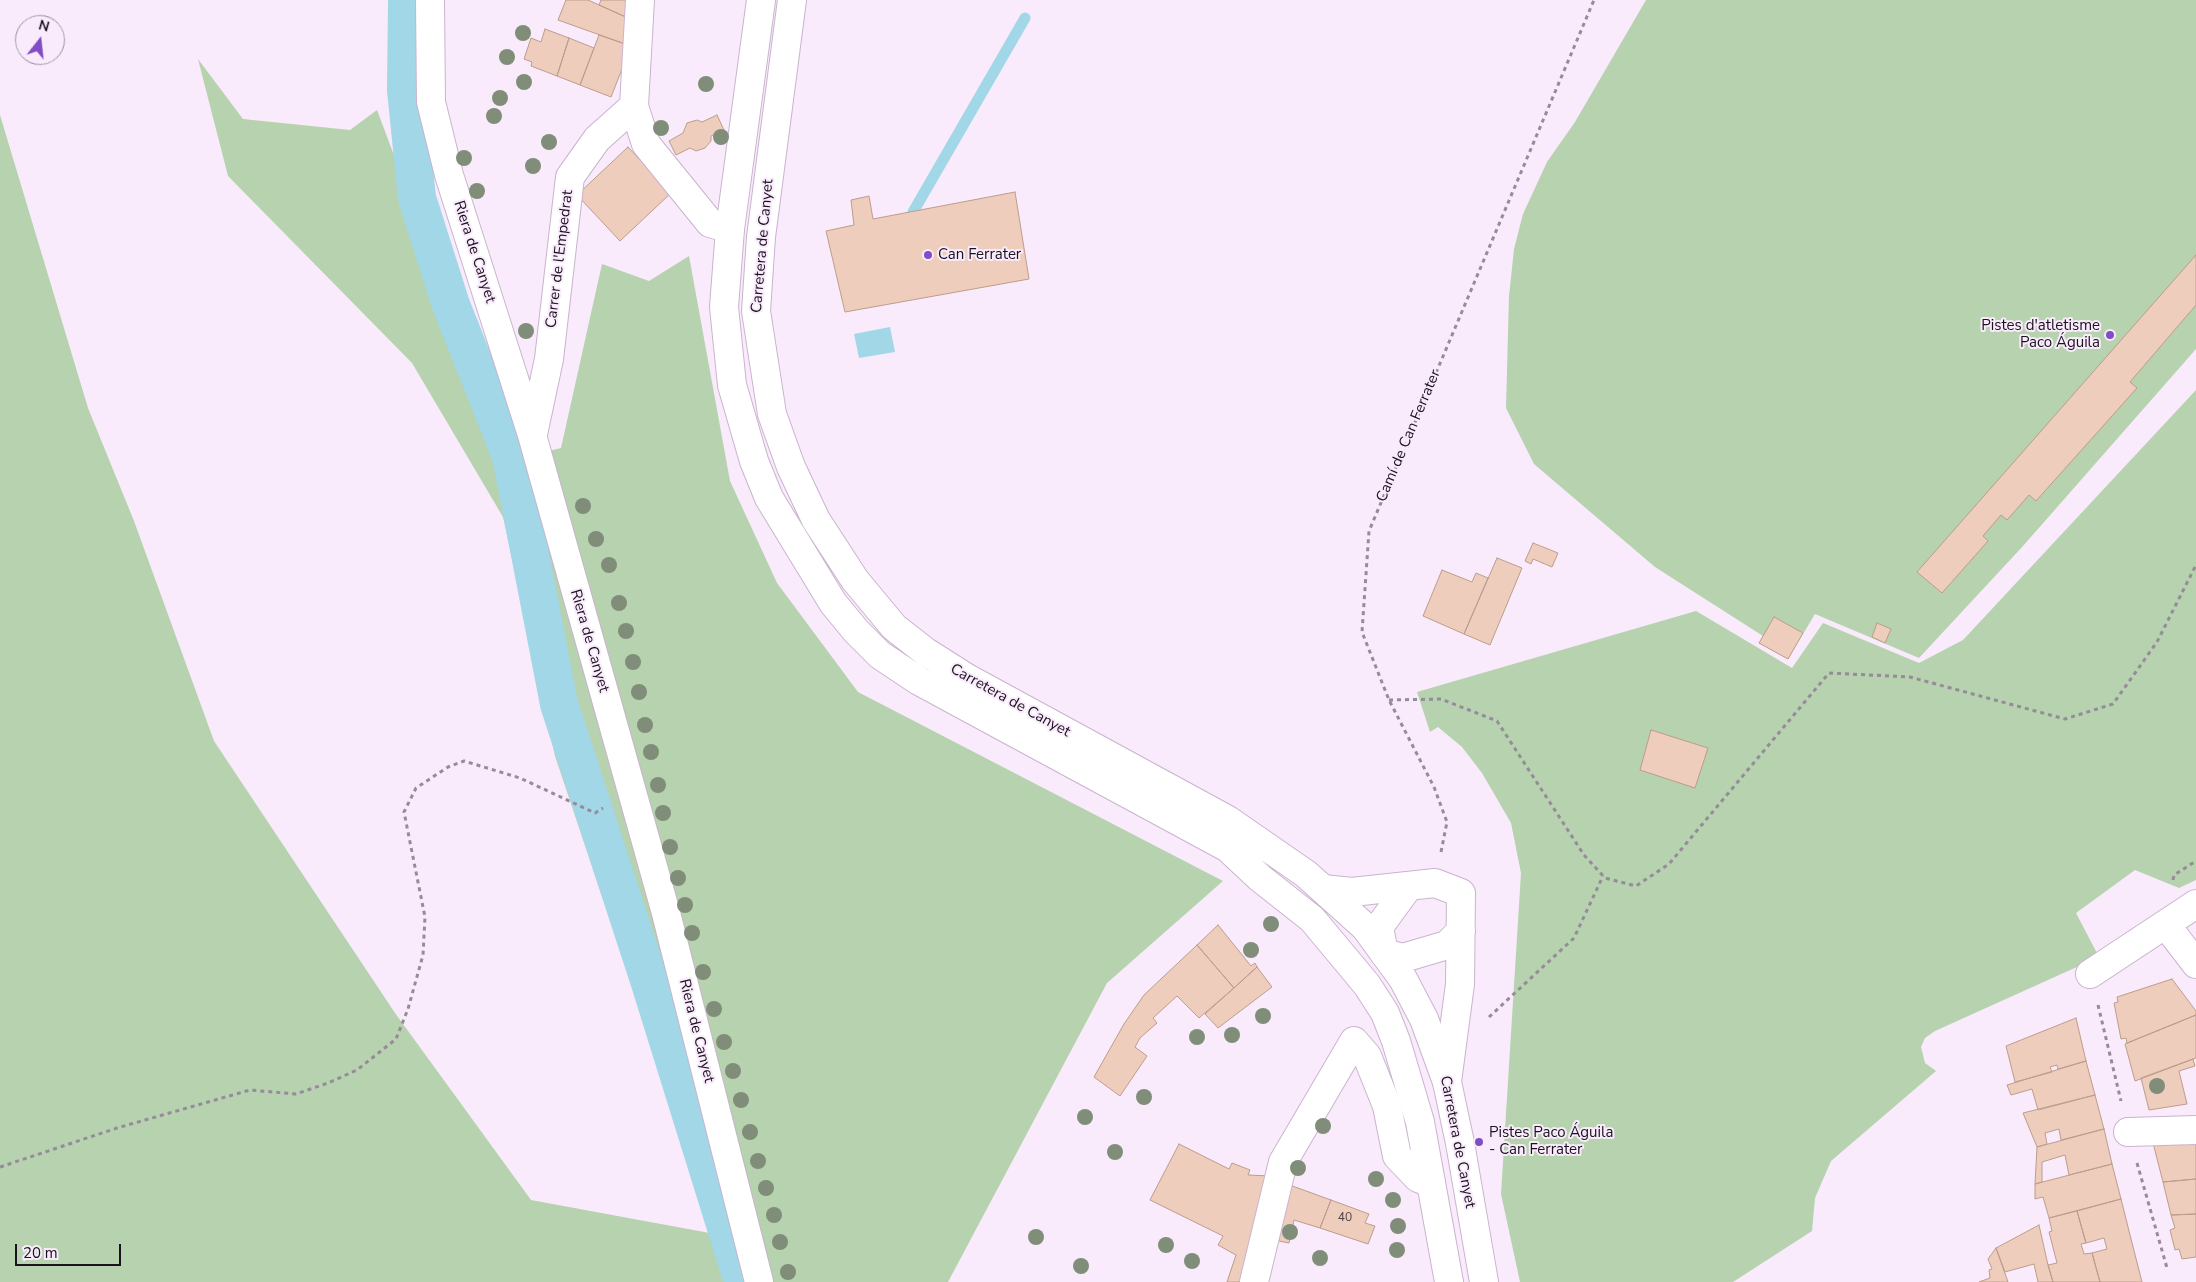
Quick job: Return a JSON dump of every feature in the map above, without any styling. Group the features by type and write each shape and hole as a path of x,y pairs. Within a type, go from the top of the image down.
{"street":[{"name":"Riera de Canyet","path":"430,0 431,102 449,175 532,435 666,913 759,1282"},
{"path":"640,0 634,106 646,144 710,223 730,229 749,216 762,112 778,99"},
{"name":"Carretera de Canyet","path":"761,0 730,229 724,306 732,385 754,462 769,498 784,526 833,604 856,632 880,655 919,681 1228,848 1260,878 1312,919 1367,985 1385,1013 1420,1122 1450,1282"},
{"name":"Carretera de Canyet","path":"792,0 761,237 756,311 770,404 791,467 816,520 855,580 894,627 926,652 975,683 1228,820 1306,874 1365,927 1404,979 1424,1018 1447,1082 1460,1143 1484,1282"},
{"name":"Carrer de l'Empedrat","path":"532,435 549,359 570,177 597,139 634,106"},
{"path":"1228,848 1247,849 1314,898 1366,948 1404,958 1447,945 1461,931"},
{"path":"1410,1088 1415,1053 1382,979 1384,953 1379,928 1422,884"},
{"path":"1323,889 1352,892 1422,884 1462,893 1460,984 1447,1082"},
{"path":"2090,974 2196,904"},
{"path":"2166,925 2196,964"},
{"path":"1254,1282 1283,1162 1354,1041 1367,1056 1387,1106 1397,1156 1418,1178 1431,1183"},
{"path":"2128,1132 2196,1130"}],"path":[{"name":"Camí de Can Ferrater","path":"1422,884 1447,822 1434,787 1389,700 1362,632 1369,531 1594,0"},
{"path":"1389,700 1441,699 1497,721 1584,855 1603,876 1636,886 1669,864 1829,673 1910,677 2065,719 2113,704 2157,642 2196,565"},
{"path":"0,1167 117,1128 250,1090 296,1094 357,1070 396,1039 408,1010 423,955 425,917 404,812 416,788 448,767 464,761 520,778 595,813 632,794"},
{"path":"1484,1020 1499,1010 1574,938 1603,876"}],"green space":[{"path":"1646,0 2196,0 2196,349 2023,546 1919,658 1815,614 1788,659 1759,643 1763,636 1655,567 1534,464 1506,408 1509,296 1514,249 1523,214 1547,162 1575,122"},
{"path":"198,59 243,119 350,130 377,110 509,461 561,448 602,264 649,281 689,256 730,481 777,583 858,692 1223,881 1107,983 948,1282 0,1282 0,115 88,408 134,521 214,741 395,1013 531,1200 715,1234 555,756 503,517 412,363 228,176"},
{"path":"2196,390 2196,880 2179,888 2135,870 2076,913 2099,957 1935,1031 1925,1038 1921,1047 1925,1063 1936,1071 1831,1161 1815,1198 1812,1231 1733,1282 1520,1282 1501,1194 1521,873 1511,823 1482,773 1462,747 1438,727 1430,732 1417,692 1696,611 1792,668 1823,623 1919,663 1963,640"}],"water":[{"path":"890,327 895,352 859,358 854,334"}],"building":[{"path":"566,0 588,0 628,18 628,45 558,20"},
{"path":"601,0 629,0 628,18 599,5"},
{"path":"545,29 569,38 557,76 531,66 532,62 524,59 531,38 541,42"},
{"path":"599,35 628,45 624,64 611,97 580,85"},
{"path":"569,38 594,48 580,85 557,76"},
{"path":"717,115 724,130 711,136 711,141 705,148 696,151 690,148 676,155 669,141 683,133 687,123 697,120 702,122"},
{"path":"628,147 671,193 620,241 577,195"},
{"name":"Can Ferrater","path":"1015,192 1029,279 845,312 826,231 854,225 851,200 869,196 873,219"},
{"path":"2196,255 2196,305 2130,382 2137,388 2036,501 2029,495 2007,520 2001,515 1983,536 1988,541 1942,593 1917,572"},
{"path":"1533,543 1558,553 1552,567 1533,559 1531,564 1525,561"},
{"path":"1497,558 1522,568 1490,645 1464,634"},
{"path":"1442,570 1472,582 1476,573 1488,578 1464,634 1423,616"},
{"path":"1774,617 1803,633 1788,659 1759,643"},
{"path":"1877,623 1891,629 1885,643 1872,637"},
{"path":"1651,730 1708,748 1695,788 1640,770"},
{"path":"1218,925 1251,966 1255,963 1257,967 1234,988 1197,945"},
{"path":"1197,945 1234,988 1199,1018 1177,996 1153,1018 1157,1023 1140,1038 1135,1047 1147,1056 1120,1096 1094,1077 1124,1024 1144,995"},
{"path":"1257,967 1272,987 1218,1028 1205,1014"},
{"path":"2172,979 2196,1011 2196,1015 2127,1043 2126,1038 2121,1039 2114,1003 2118,1002 2117,997"},
{"path":"2196,1015 2196,1058 2135,1081 2125,1044"},
{"path":"2076,1018 2086,1061 2058,1069 2057,1065 2050,1067 2052,1072 2015,1082 2006,1046"},
{"path":"2193,1059 2195,1066 2179,1071 2187,1104 2149,1110 2141,1078"},
{"path":"2086,1061 2095,1095 2038,1110 2032,1089 2011,1095 2007,1085"},
{"path":"2095,1095 2104,1129 2061,1140 2059,1129 2045,1133 2047,1144 2037,1147 2023,1113"},
{"path":"2104,1129 2112,1164 2069,1175 2065,1155 2042,1162 2042,1182 2035,1184 2037,1147"},
{"path":"2196,1140 2196,1179 2163,1182 2153,1143"},
{"path":"1179,1144 1229,1169 1232,1163 1250,1170 1248,1175 1270,1176 1243,1282 1227,1282 1236,1255 1218,1245 1223,1236 1150,1200"},
{"path":"2112,1164 2121,1199 2049,1218 2043,1197 2035,1199 2035,1184"},
{"path":"2196,1179 2196,1214 2171,1215 2163,1182"},
{"path":"1284,1183 1331,1200 1320,1228 1294,1220 1289,1243 1274,1240"},
{"path":"2121,1199 2142,1282 2100,1282 2092,1253 2107,1249 2104,1238 2086,1243 2077,1211"},
{"path":"1331,1200 1369,1214 1365,1223 1375,1226 1368,1244 1320,1228"},
{"path":"2077,1211 2086,1243 2081,1244 2084,1254 2092,1253 2100,1282 2053,1282 2048,1265 2057,1263 2049,1232 2052,1231 2049,1218"},
{"path":"2196,1214 2196,1257 2182,1259 2179,1249 2175,1250 2170,1230 2175,1228 2171,1215"},
{"path":"2039,1225 2053,1282 2038,1282 2034,1264 2005,1272 1996,1248"},
{"path":"1996,1248 2008,1282 1979,1282 1990,1278 1989,1270 1992,1269 1988,1259"}],"waterway":[{"path":"407,0 406,90 417,198 451,305 511,456 559,704 650,983 743,1282"},
{"path":"913,212 1025,18"}],"place":[{"name":"Can Ferrater","path":"928,255"},
{"name":"Pistes d'atletisme Paco Águila","path":"2110,335"},
{"name":"Pistes Paco Águila - Can Ferrater","path":"1479,1142"}]}
